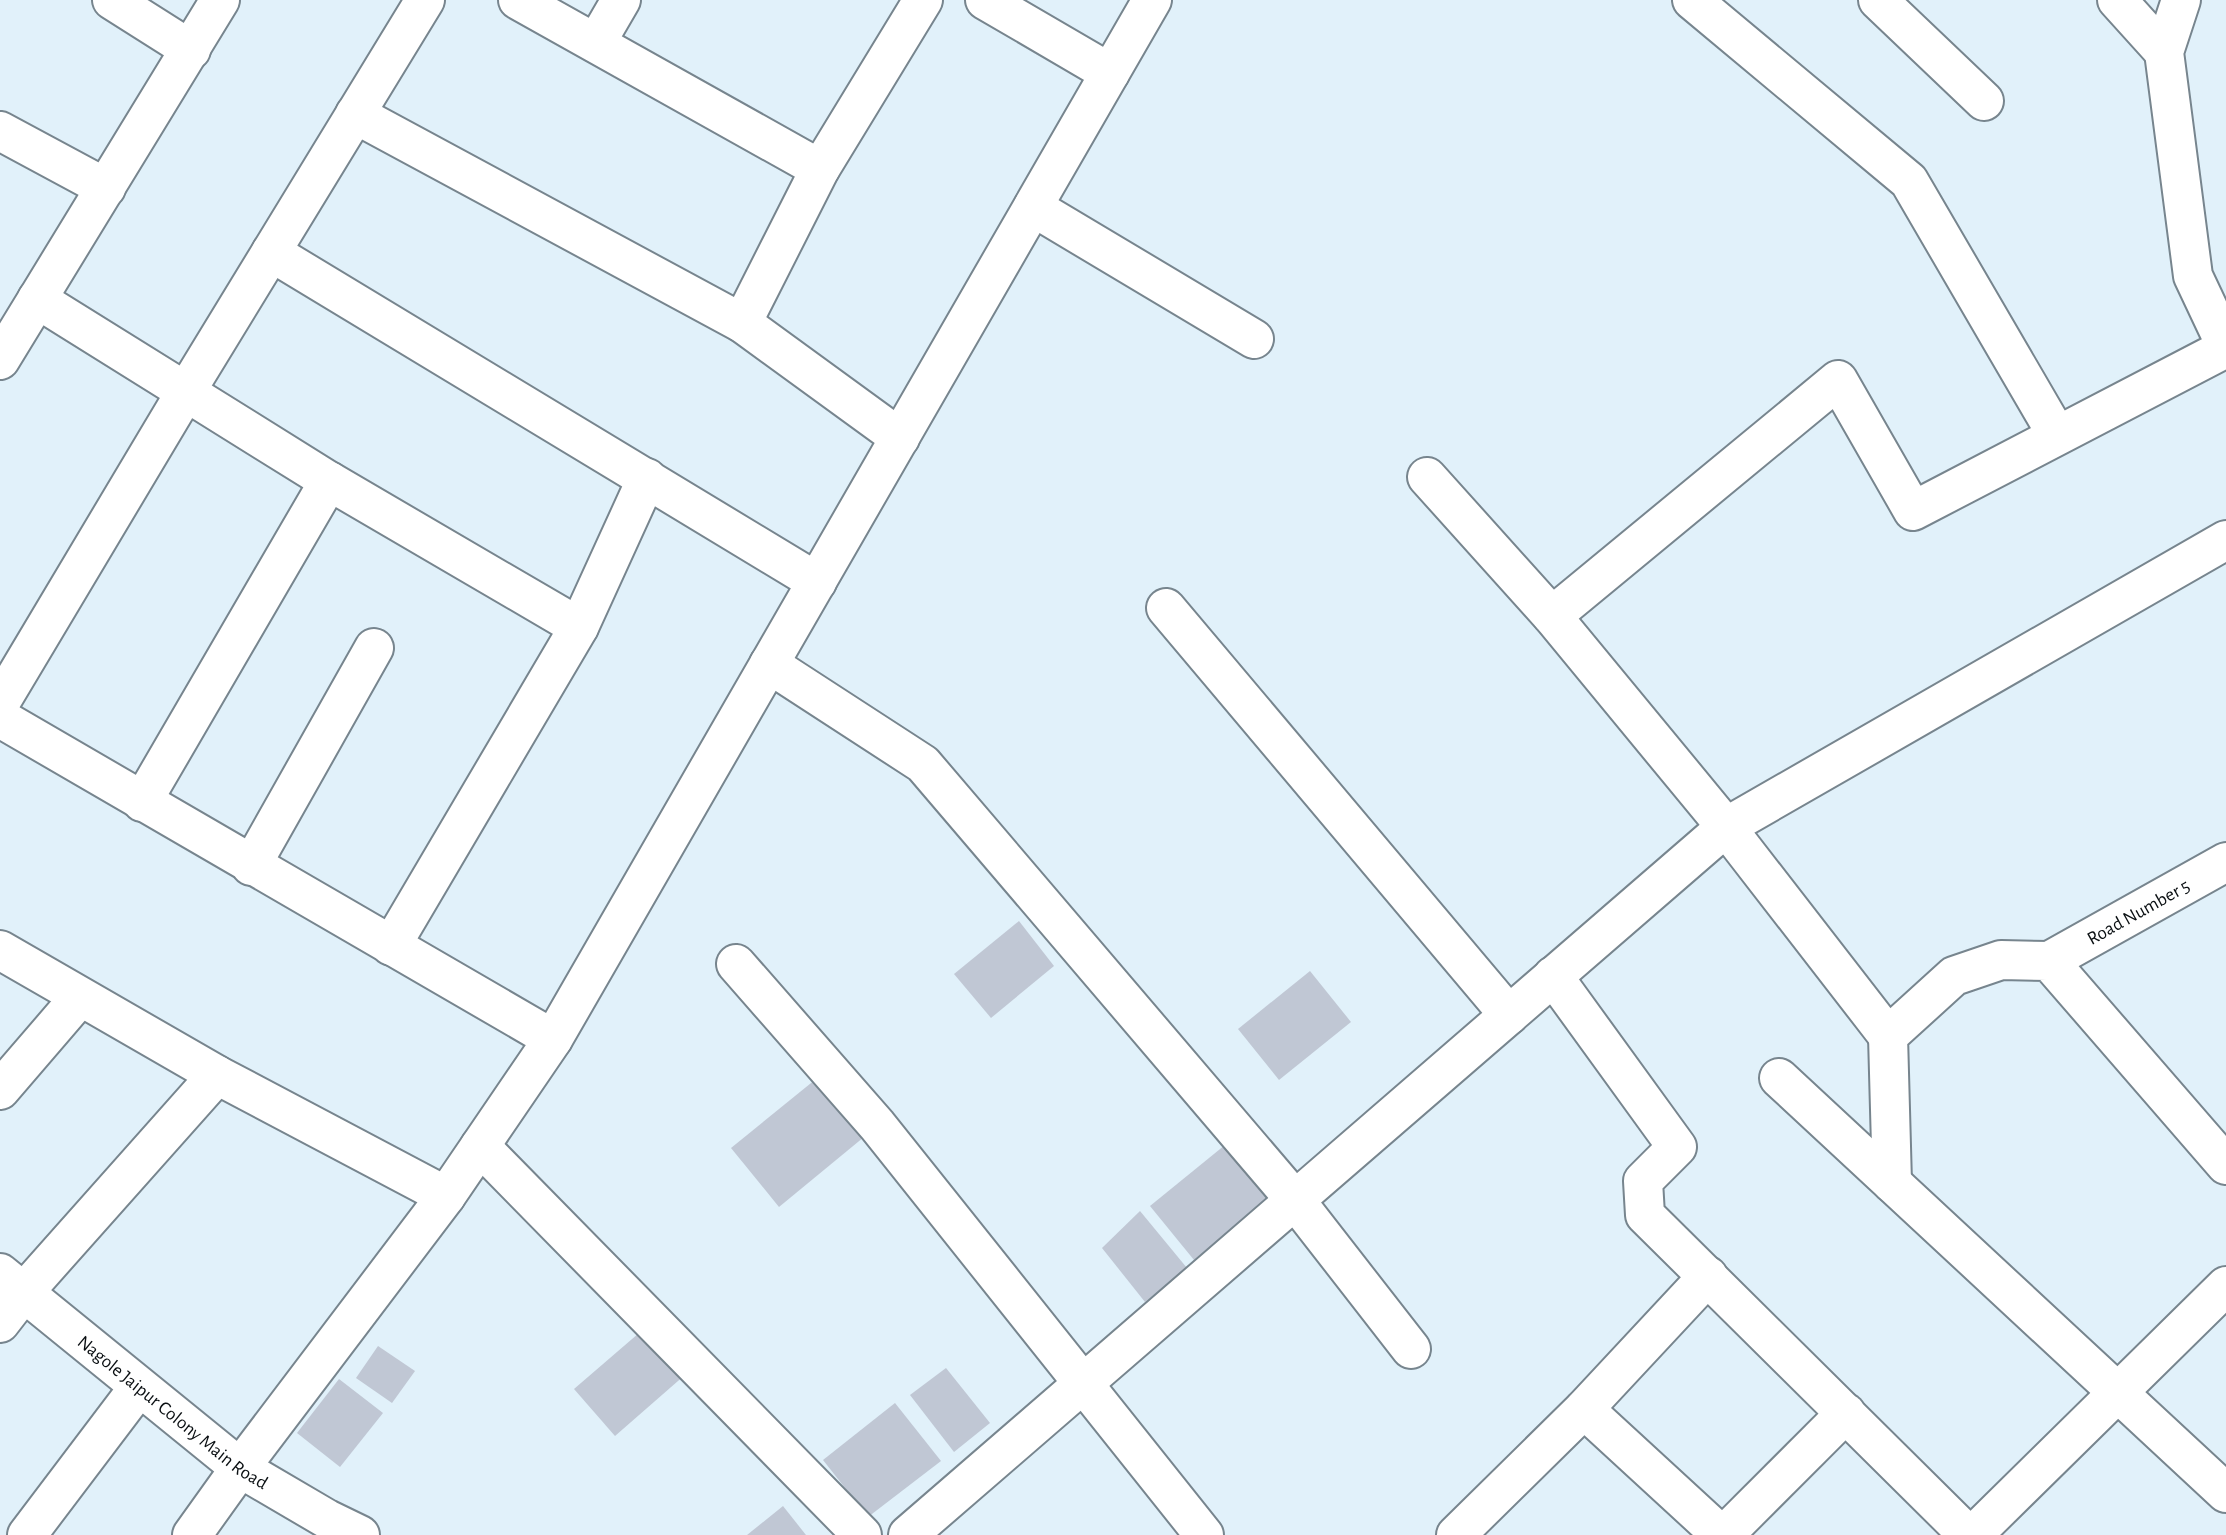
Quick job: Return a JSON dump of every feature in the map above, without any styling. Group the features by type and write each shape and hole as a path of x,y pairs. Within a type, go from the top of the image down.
{"street":[{"path":"112,0 191,50"},
{"path":"0,360 220,0"},
{"path":"0,704 185,393 425,0"},
{"path":"518,0 820,169"},
{"path":"596,43 621,0"},
{"path":"742,323 820,169 923,0"},
{"path":"985,0 1110,73"},
{"path":"192,1535 446,1196 552,1039 1152,0"},
{"path":"1692,0 1909,181 2057,435"},
{"path":"2117,0 2164,52"},
{"path":"1552,616 1838,380 1913,511 2226,347 2193,276 2164,52 2181,0"},
{"path":"1901,7 1984,101"},
{"path":"355,114 742,323 900,438"},
{"path":"0,131 106,188"},
{"path":"1033,207 1254,339"},
{"path":"271,253 817,582"},
{"path":"37,299 329,481 579,626"},
{"path":"1427,477 1552,616 1726,827 1888,1036 1892,1182"},
{"path":"391,946 579,626 647,478"},
{"path":"142,802 329,481"},
{"path":"908,1535 1726,827 2226,540"},
{"path":"1166,608 1509,1015"},
{"path":"251,866 374,648"},
{"path":"769,664 923,764 1295,1200 1411,1349"},
{"path":"0,718 552,1039"},
{"name":"Road Number 5","path":"2049,961 2226,862"},
{"path":"0,950 217,1075 446,1196"},
{"path":"1888,1036 1954,976 2001,960 2049,961 2226,1165"},
{"path":"736,964 877,1125 1204,1535"},
{"path":"1553,976 1677,1147 1643,1181 1645,1215 1971,1535 2226,1286"},
{"path":"0,1090 80,997"},
{"path":"0,1322 12,1282 217,1075"},
{"path":"1779,1078 2226,1493"},
{"path":"481,1146 862,1535"},
{"path":"1456,1535 1584,1409 1708,1276"},
{"name":"Nagole Jaipur Colony Main Road","path":"12,1282 240,1468 334,1530"},
{"path":"27,1535 139,1387"},
{"path":"1584,1409 1722,1535 1846,1413"}],"building":[{"path":"1019,921 1054,966 991,1018 954,974"},
{"path":"1310,971 1351,1022 1279,1080 1238,1029"},
{"path":"816,1079 864,1137 779,1207 731,1148"},
{"path":"1225,1145 1269,1198 1194,1260 1150,1206"},
{"path":"1140,1211 1187,1268 1145,1302 1102,1248"},
{"path":"646,1327 686,1374 615,1436 574,1389"},
{"path":"378,1346 415,1371 392,1403 356,1378"},
{"path":"946,1368 990,1423 954,1452 910,1395"},
{"path":"339,1379 383,1413 340,1467 297,1433"},
{"path":"895,1403 941,1461 868,1517 823,1460"},
{"path":"783,1506 806,1535 747,1535"}]}
